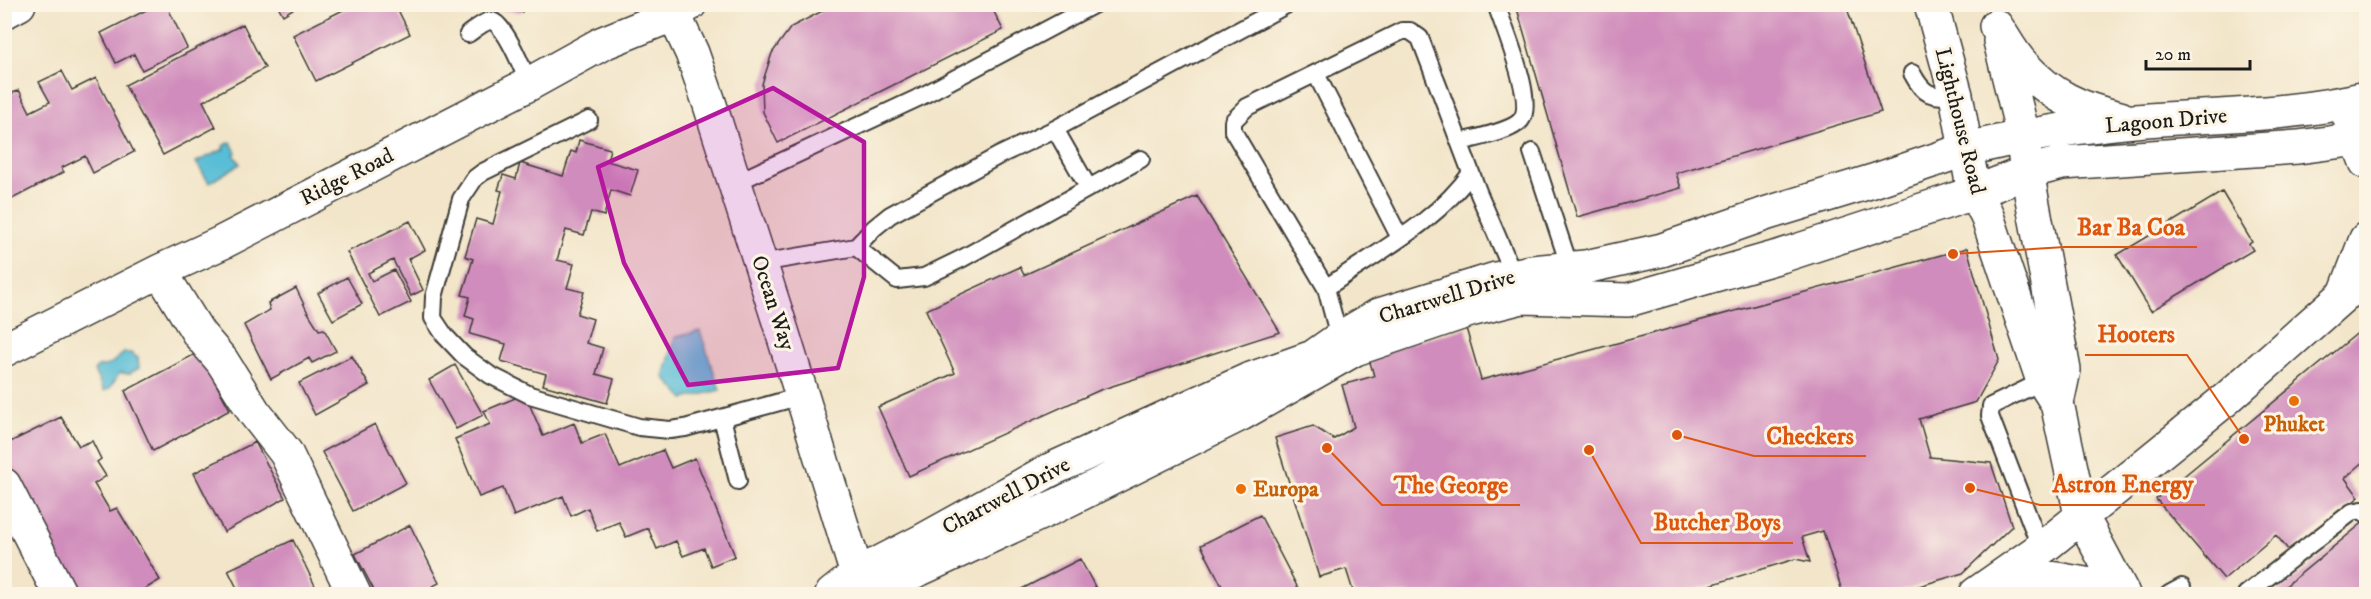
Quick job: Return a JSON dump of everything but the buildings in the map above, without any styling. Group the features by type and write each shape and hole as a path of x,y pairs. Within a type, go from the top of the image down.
{"street":[{"path":"4,12 19,4"},
{"name":"Lighthouse Road","path":"1930,4 1956,95 1974,193 1986,213 2055,385"},
{"name":"Ocean Way","path":"677,8 735,183 801,396 854,590"},
{"name":"Ridge Road","path":"4,350 160,271 221,243 529,84 603,43 677,8"},
{"path":"1993,15 2022,64 2066,100 2088,111 2133,121"},
{"name":"Lighthouse Road","path":"1993,15 2023,135 2055,385 2081,515 2122,592"},
{"path":"2355,100 2363,146"},
{"name":"Lagoon Drive","path":"1967,150 2023,135 2133,121 2266,113 2355,100"},
{"name":"Lagoon Drive","path":"1974,193 2027,172 2062,163 2298,147 2363,146"},
{"name":"Chartwell Drive","path":"1518,286 1570,268 1585,267 1662,250 1768,213 1967,150"},
{"name":"Chartwell Drive","path":"854,590 906,550 1048,471 1248,380 1339,349 1379,315 1449,292 1518,286 1628,300 1781,256 1974,193"},
{"path":"1987,587 2041,549 2225,400 2356,288 2367,239"},
{"path":"160,271 199,334 222,361 254,412 286,453 354,594"},
{"path":"4,485 60,594"},
{"path":"1987,587 2039,576 2122,592"}],"lane":[{"path":"735,183 920,96 1095,4"},
{"path":"760,263 856,247 890,215 1288,4"},
{"path":"1460,142 1511,128 1520,121 1524,114 1523,90 1496,4"},
{"path":"468,34 488,22 492,21 499,25 529,84"},
{"path":"1339,349 1326,288 1233,131 1233,122 1247,107 1402,31 1415,33 1420,38 1471,173 1518,286"},
{"path":"1912,73 1924,91 1936,97 1956,95"},
{"path":"1316,74 1400,238"},
{"path":"589,120 476,178 461,199 434,297 433,318 445,336 464,356 490,375 530,395 639,427 670,430 801,396"},
{"path":"1055,129 1088,187"},
{"path":"1532,152 1570,268"},
{"path":"856,247 897,280 924,277 963,258 1141,159"},
{"path":"1326,288 1428,220 1447,203 1471,173"},
{"path":"2041,549 1990,416 1991,406 2055,385"},
{"path":"722,418 738,481"},
{"path":"2246,594 2352,512 2362,510 2365,513"}],"highlighted area":[{"path":"773,88 864,142 864,277 838,368 688,385 624,263 598,167"}],"water":[{"path":"231,142 236,153 234,155 240,164 209,183 196,162 224,149 223,146"},
{"path":"700,331 720,390 684,399 664,377 675,337"},
{"path":"124,353 131,353 138,358 139,368 129,374 120,373 110,388 104,391 94,371 98,367 109,365"}],"place":[{"name":"Bar Ba Coa","path":"1953,254"},
{"name":"Phuket","path":"2294,401"},
{"name":"Checkers","path":"1677,435"},
{"name":"Hooters","path":"2244,439"},
{"name":"The George","path":"1327,448"},
{"name":"Butcher Boys","path":"1589,450"},
{"name":"Astron Energy","path":"1970,488"},
{"name":"Europa","path":"1241,489"}]}
